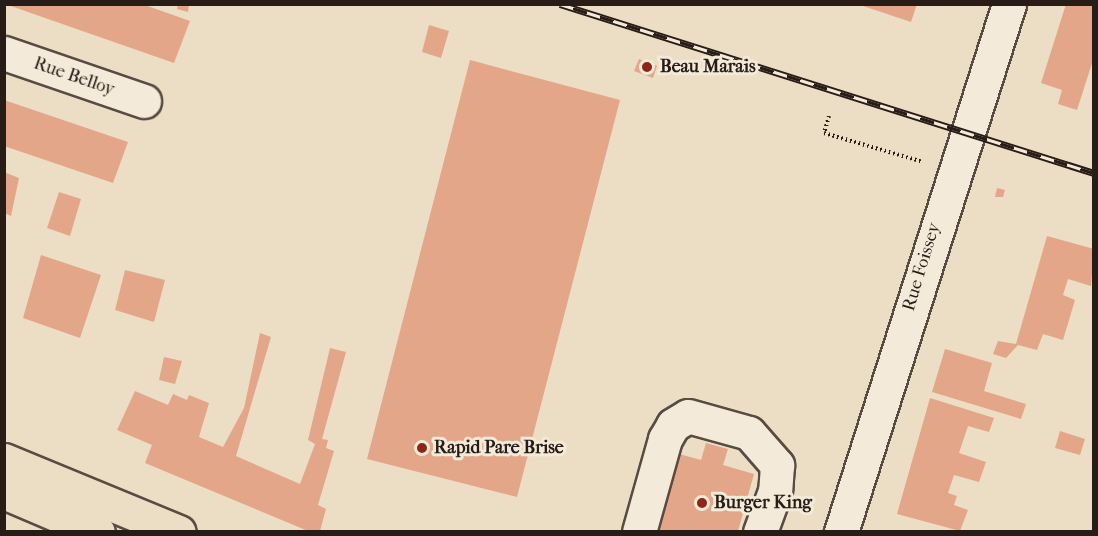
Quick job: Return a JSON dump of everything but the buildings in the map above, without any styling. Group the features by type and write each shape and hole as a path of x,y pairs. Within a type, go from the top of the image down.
{"main road":[{"path":"4,460 179,531"},
{"path":"4,492 98,531"}],"street":[{"name":"Rue Foissey","path":"841,531 952,173 1009,4"},
{"name":"Rue Belloy","path":"4,53 144,101"},
{"path":"639,531 665,439 674,425 688,416 749,433 777,465 775,491 760,531"}],"path":[{"path":"829,116 825,133 952,173"}],"railway":[{"path":"560,4 1094,173"}],"place":[{"name":"Beau Marais","path":"647,67"},
{"name":"Rapid Pare Brise","path":"422,448"},
{"name":"Burger King","path":"702,503"}]}
